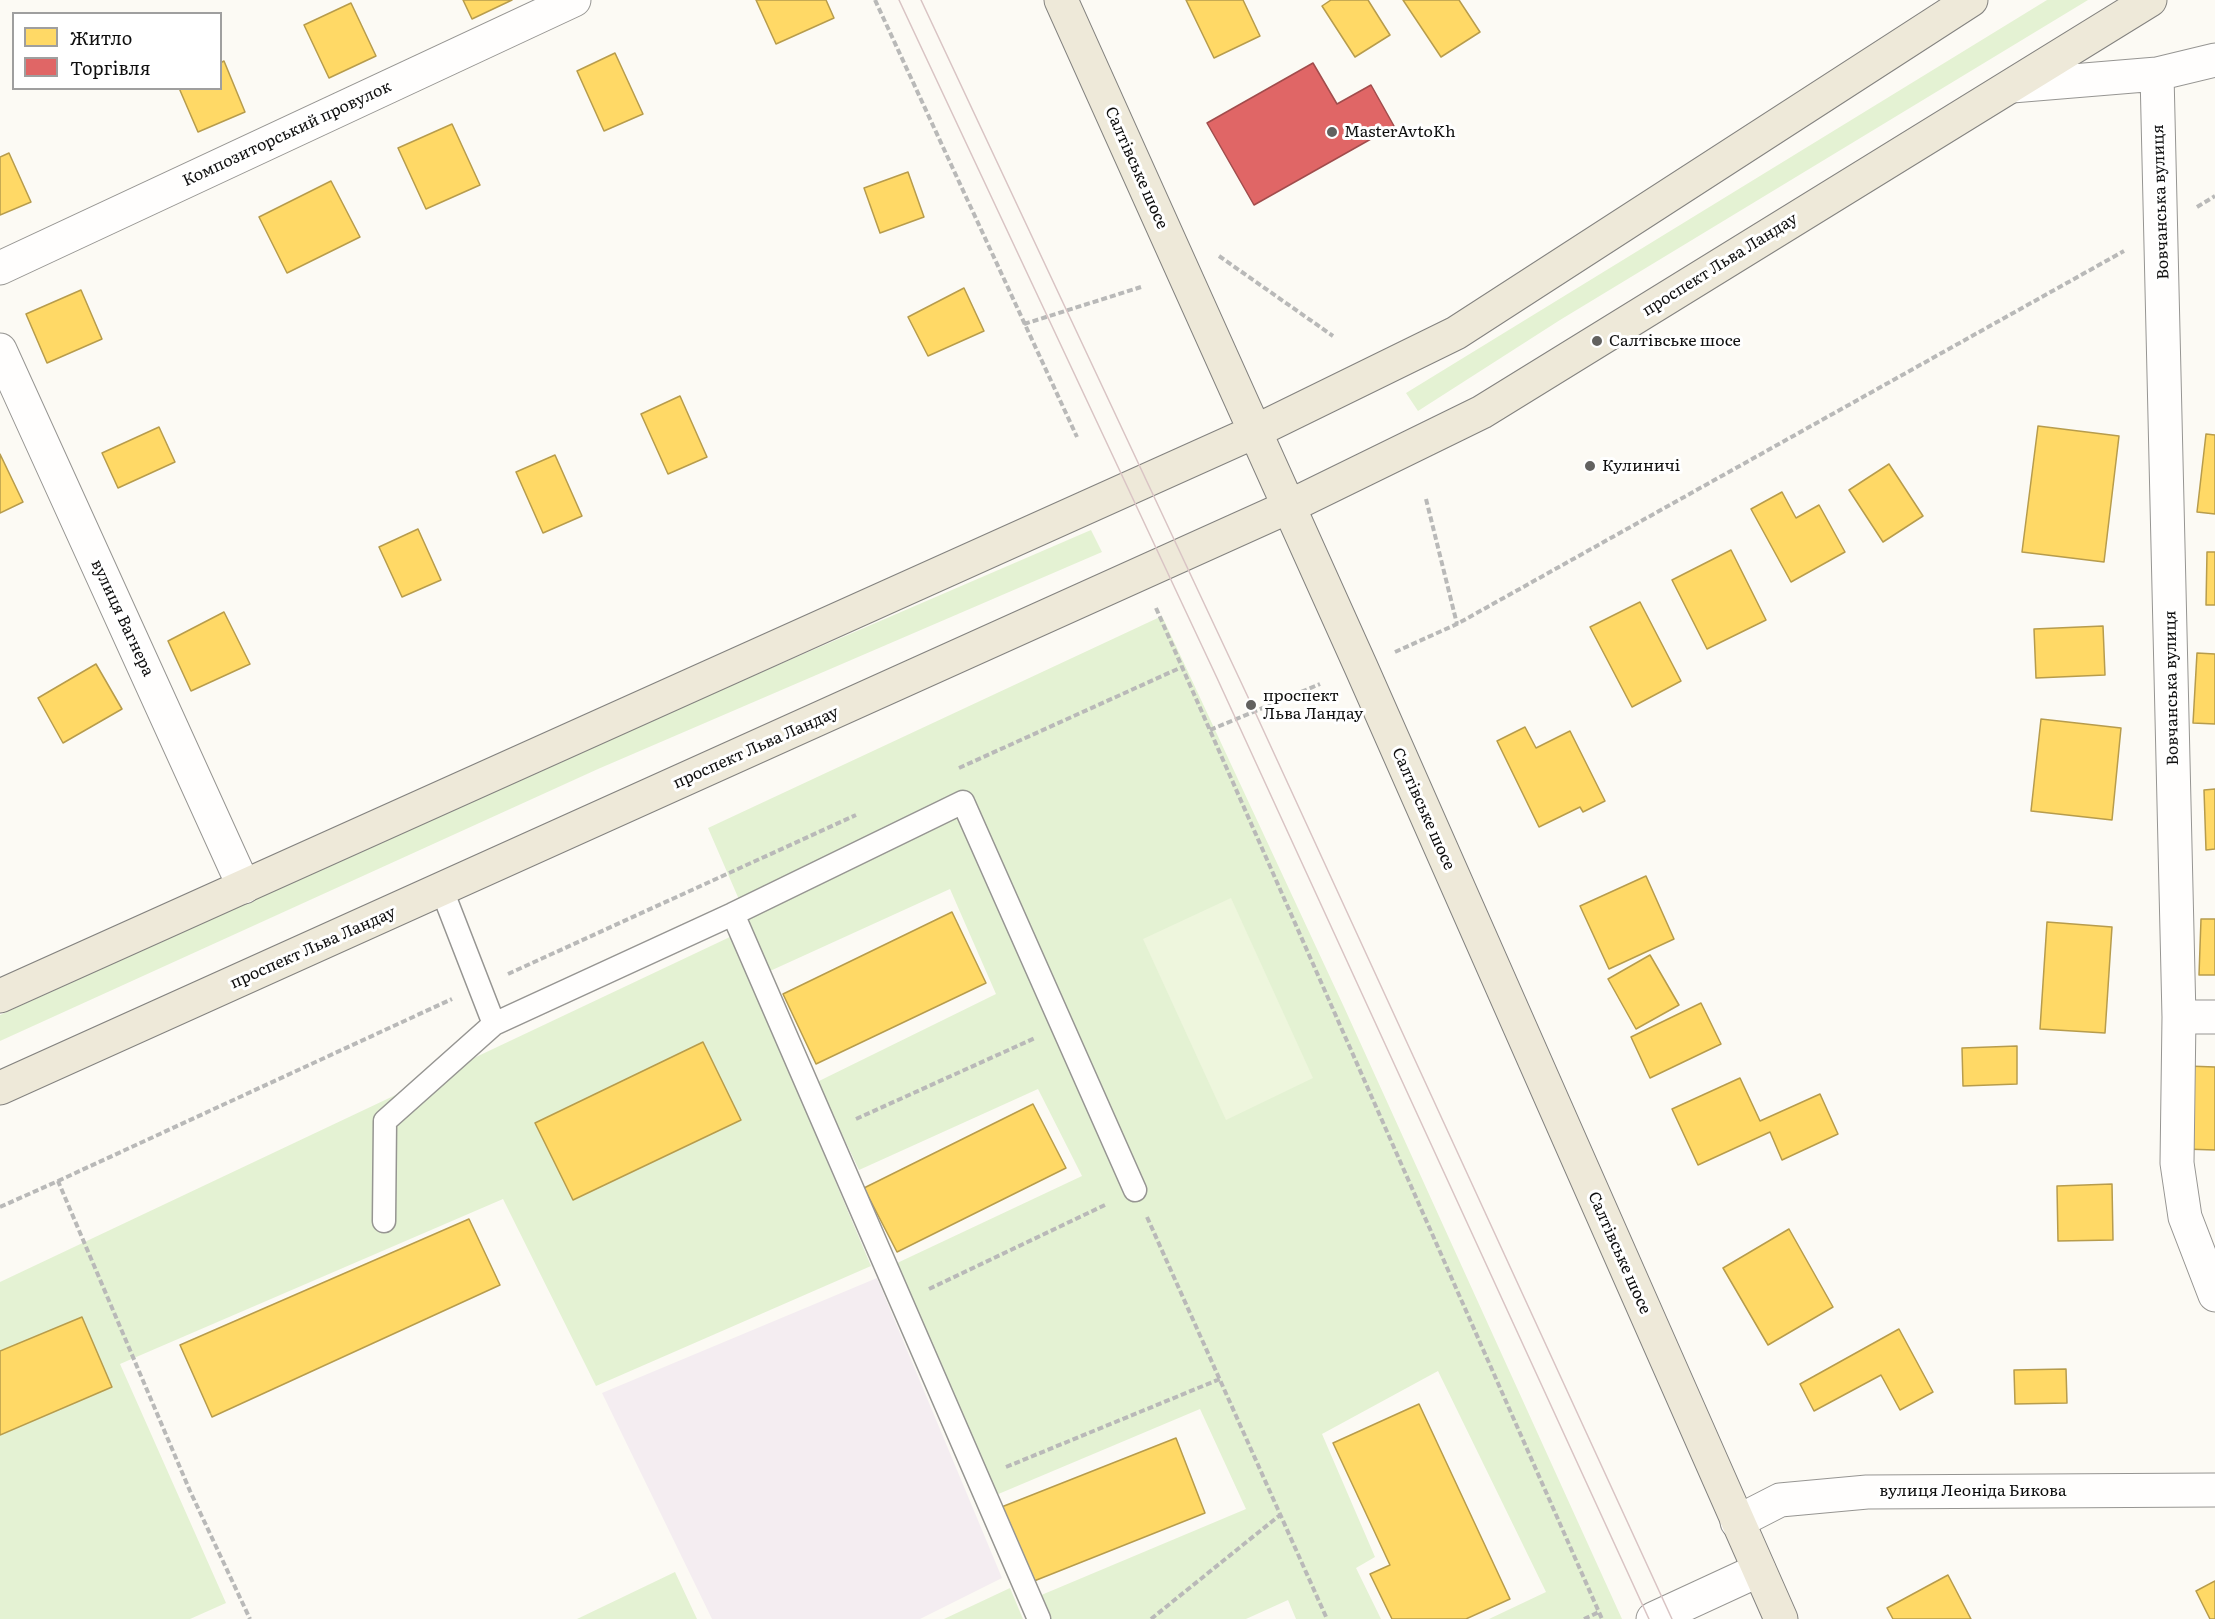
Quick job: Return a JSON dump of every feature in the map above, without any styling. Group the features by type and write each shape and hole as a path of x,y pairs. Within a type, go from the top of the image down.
{"main road":[{"name":"Салтівське шосе","path":"1061,0 1361,667 1781,1619"},
{"path":"0,996 1254,432 1455,333 1971,0"},
{"name":"проспект Льва Ландау","path":"0,1088 1288,507 1482,412 2150,0"}],"street":[{"name":"Композиторський провулок","path":"0,268 574,0"},
{"path":"2012,86 2157,74 2215,60"},
{"name":"Вовчанська вулиця","path":"2157,74 2179,1017 2177,1163 2185,1217 2215,1295"},
{"name":"вулиця Вагнера","path":"0,350 244,886"},
{"path":"2179,1017 2215,1017"},
{"name":"вулиця Леоніда Бикова","path":"1737,1522 1780,1500 1867,1492 2215,1490"},
{"path":"1653,1619 1759,1570"}],"lane":[{"path":"384,1221 385,1121 494,1024 733,914 963,802 1135,1191"},
{"path":"442,890 494,1024"},
{"path":"733,914 1039,1619"}],"path":[{"path":"875,0 1077,437"},
{"path":"1394,652 1457,624 2162,230 2215,196"},
{"path":"1219,256 1333,336"},
{"path":"1024,324 1141,287"},
{"path":"1425,499 1457,624"},
{"path":"1153,602 1602,1619"},
{"path":"955,770 1182,667"},
{"path":"1210,730 1320,684"},
{"path":"0,1207 857,815"},
{"path":"828,1132 1062,1025"},
{"path":"58,1181 190,1491 250,1619"},
{"path":"901,1302 1135,1191 1327,1619"},
{"path":"978,1478 1220,1379"},
{"path":"1151,1619 1280,1515"},
{"path":"1584,1619 1599,1612"}],"shaded area":[{"path":"877,1278 1002,1578 920,1619 712,1619 602,1393"}],"green space":[{"path":"2047,0 2088,0 1560,320 1418,411 1406,393"},
{"path":"1091,530 1102,552 598,769 0,1041 0,1015 588,747"},
{"path":"1162,616 1344,1007 1622,1619 1489,1619 1546,1592 1438,1371 1322,1434 1375,1557 1356,1568 1381,1619 1296,1619 1288,1600 1246,1619 1050,1619 1039,1596 1246,1509 1200,1409 996,1495 895,1264 1082,1176 1038,1089 859,1170 817,1082 996,994 950,889 770,971 708,828"},
{"path":"1231,898 1313,1078 1226,1120 1143,939"},
{"path":"732,936 871,1266 596,1386 503,1199 120,1364 226,1603 190,1619 0,1619 0,1282"},
{"path":"675,1572 697,1619 577,1619"},
{"path":"1010,1588 1023,1619 944,1619"}],"building: Житло":[{"path":"463,0 512,0 472,19"},
{"path":"756,0 826,0 834,18 776,44"},
{"path":"1186,0 1243,0 1260,36 1214,58"},
{"path":"1331,0 1368,0 1390,35 1355,57 1322,6"},
{"path":"1403,0 1459,0 1480,32 1441,57"},
{"path":"351,3 376,56 329,78 304,25"},
{"path":"615,53 643,114 604,131 577,71"},
{"path":"224,61 245,112 198,132 180,90 222,90 222,62"},
{"path":"452,124 480,185 426,209 398,148"},
{"path":"9,153 31,202 0,215 0,157"},
{"path":"908,172 924,217 880,233 864,188"},
{"path":"331,181 360,237 287,273 259,217"},
{"path":"964,288 984,331 928,356 908,317"},
{"path":"81,290 102,339 47,363 26,314"},
{"path":"680,396 707,457 668,474 641,414"},
{"path":"2038,426 2119,436 2104,562 2022,552"},
{"path":"159,427 175,462 118,488 102,453"},
{"path":"2206,434 2215,435 2215,514 2197,512"},
{"path":"0,454 23,502 0,513"},
{"path":"555,455 582,516 543,533 516,472"},
{"path":"1889,464 1923,516 1883,542 1849,490"},
{"path":"1782,492 1796,518 1819,505 1845,552 1791,582 1751,509"},
{"path":"418,529 441,580 402,597 379,547"},
{"path":"1731,550 1766,620 1707,649 1672,580"},
{"path":"2207,552 2215,552 2215,605 2206,605"},
{"path":"1640,602 1681,681 1632,707 1590,627"},
{"path":"224,612 250,664 191,691 168,641"},
{"path":"2103,626 2105,675 2036,678 2034,629"},
{"path":"2197,653 2215,654 2215,724 2193,723"},
{"path":"96,664 122,709 63,743 38,698"},
{"path":"2041,719 2121,728 2112,820 2031,811"},
{"path":"1525,727 1536,748 1570,731 1605,801 1583,812 1580,807 1539,827 1497,741"},
{"path":"2215,789 2215,849 2206,850 2204,790"},
{"path":"1646,876 1674,939 1609,969 1580,906"},
{"path":"952,912 986,983 816,1064 783,994"},
{"path":"2201,919 2215,919 2215,975 2199,975"},
{"path":"2047,922 2112,927 2105,1033 2040,1029"},
{"path":"1650,955 1679,1005 1636,1029 1608,979"},
{"path":"1701,1003 1721,1044 1650,1078 1631,1037"},
{"path":"703,1042 741,1120 573,1200 535,1123"},
{"path":"2017,1046 2017,1084 1963,1086 1962,1048"},
{"path":"2187,1066 2215,1067 2215,1150 2184,1149"},
{"path":"1740,1078 1760,1121 1820,1094 1838,1134 1782,1160 1770,1132 1698,1165 1672,1109"},
{"path":"1033,1104 1066,1168 897,1252 864,1188"},
{"path":"2112,1184 2113,1240 2058,1241 2057,1186"},
{"path":"469,1219 500,1285 212,1417 180,1345"},
{"path":"1789,1229 1833,1307 1768,1345 1723,1268"},
{"path":"82,1317 112,1387 0,1435 0,1351"},
{"path":"1899,1329 1933,1392 1900,1410 1881,1375 1814,1411 1800,1384"},
{"path":"2066,1369 2067,1403 2015,1404 2014,1370"},
{"path":"1419,1404 1510,1599 1466,1619 1392,1619 1370,1574 1390,1565 1333,1443"},
{"path":"1176,1438 1205,1513 1029,1583 999,1508"},
{"path":"1948,1575 1971,1619 1893,1619 1887,1608"},
{"path":"2215,1581 2215,1619 2210,1619 2196,1591"}],"building: Торгівля":[{"path":"1313,63 1337,104 1371,85 1394,126 1254,205 1207,123"}],"tram line":[{"path":"899,0 1217,678 1649,1619"},
{"path":"921,0 1255,712 1672,1619"}],"place":[{"name":"MasterAvtoKh","path":"1332,132"},
{"name":"Салтівське шосе","path":"1597,341"},
{"name":"Кулиничі","path":"1590,466"},
{"name":"проспект Льва Ландау","path":"1251,705"}]}
